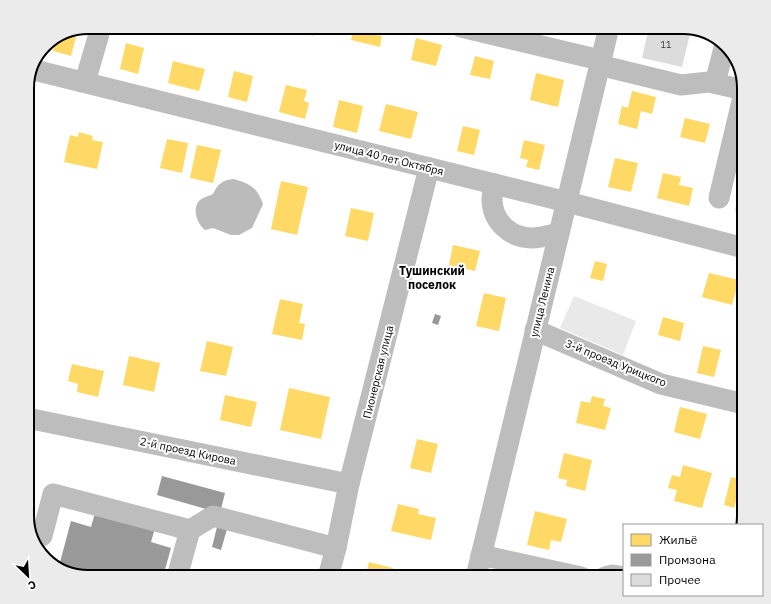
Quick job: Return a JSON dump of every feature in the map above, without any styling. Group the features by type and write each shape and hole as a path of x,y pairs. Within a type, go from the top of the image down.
{"street":[{"path":"85,82 99,34"},
{"path":"490,34 681,85 709,82 737,91"},
{"name":"улица Ленина","path":"478,570 607,34"},
{"path":"715,83 723,51"},
{"name":"улица 40 лет Октября","path":"37,71 567,202 737,246"},
{"path":"719,198 737,123"},
{"name":"Пионерская улица","path":"330,570 349,484 429,168"},
{"path":"495,184 492,199 493,209 499,222 508,231 518,237 532,238 559,234"},
{"name":"3-й проезд Урицкого","path":"535,330 661,384 737,402"},
{"name":"2-й проезд Кирова","path":"34,419 349,484"},
{"path":"42,536 53,494 190,530"},
{"path":"179,570 190,530 213,516 336,548"},
{"path":"481,555 549,570"}],"shaded area":[{"path":"234,179 252,187 261,198 263,204 252,228 239,235 231,235 213,228 205,230 196,216 197,204 202,198 213,194 221,183 226,180"},
{"path":"574,296 636,321 623,355 560,328"}],"building: Жильё":[{"path":"352,34 373,34 382,36 380,47 351,40"},
{"path":"76,35 71,56 53,51 54,45 61,41"},
{"path":"416,38 442,45 436,66 411,60"},
{"path":"126,43 144,48 138,74 120,69"},
{"path":"475,56 494,61 490,79 470,75"},
{"path":"173,61 205,69 199,91 168,83"},
{"path":"234,71 253,76 247,102 228,97"},
{"path":"536,73 564,80 558,107 530,100"},
{"path":"286,85 307,90 304,101 309,103 305,119 279,112"},
{"path":"632,91 656,97 652,114 641,111 637,129 618,124 622,106 628,108"},
{"path":"339,100 363,106 357,133 333,127"},
{"path":"386,104 418,112 411,139 379,131"},
{"path":"685,118 710,124 705,143 680,137"},
{"path":"463,126 480,130 474,155 457,151"},
{"path":"79,132 93,136 92,140 103,142 97,169 64,162 70,135 78,137"},
{"path":"167,139 188,143 182,173 160,168"},
{"path":"524,140 545,145 539,170 526,167 528,160 520,158"},
{"path":"197,145 221,150 213,183 190,178"},
{"path":"615,158 638,163 631,192 608,187"},
{"path":"663,173 681,177 679,185 693,188 689,206 657,198"},
{"path":"281,181 308,187 297,235 271,229"},
{"path":"351,208 374,213 368,241 345,236"},
{"path":"453,245 480,251 475,271 449,265"},
{"path":"595,261 607,264 603,281 590,278"},
{"path":"709,273 737,280 737,287 732,305 702,297"},
{"path":"484,293 506,298 499,331 476,326"},
{"path":"280,299 303,304 299,323 305,324 302,340 272,334"},
{"path":"663,317 684,323 680,341 658,335"},
{"path":"207,341 233,347 226,376 200,371"},
{"path":"703,346 721,350 714,377 697,373"},
{"path":"129,356 160,363 154,392 123,385"},
{"path":"72,364 104,371 98,397 77,392 78,384 68,381"},
{"path":"289,388 330,397 321,439 280,430"},
{"path":"225,395 257,402 251,427 220,420"},
{"path":"592,396 605,399 603,406 611,408 605,430 576,423 581,401 590,403"},
{"path":"680,407 707,414 700,439 674,432"},
{"path":"417,439 438,444 431,473 410,468"},
{"path":"564,453 592,460 585,491 566,486 567,480 558,478"},
{"path":"683,465 712,473 702,508 674,501 677,490 668,488 672,475 680,477"},
{"path":"731,477 737,478 737,501 734,508 724,505"},
{"path":"398,504 419,509 418,514 436,518 431,540 391,531"},
{"path":"535,511 567,519 561,542 551,540 549,550 527,545"},
{"path":"369,562 393,568 393,570 367,570"}],"building: Промзона":[{"path":"435,314 441,316 438,325 432,323"},
{"path":"162,476 225,493 220,513 157,495"},
{"path":"95,513 155,528 151,542 171,548 165,570 88,570 77,569 60,562 71,521 91,527"},
{"path":"217,527 227,529 221,550 212,547"}],"building: Прочее":[{"path":"647,34 690,35 682,67 642,58"},
{"path":"737,201 737,211 735,211"}],"district":[{"name":"Тушинский поселок","path":"432,277"}]}
